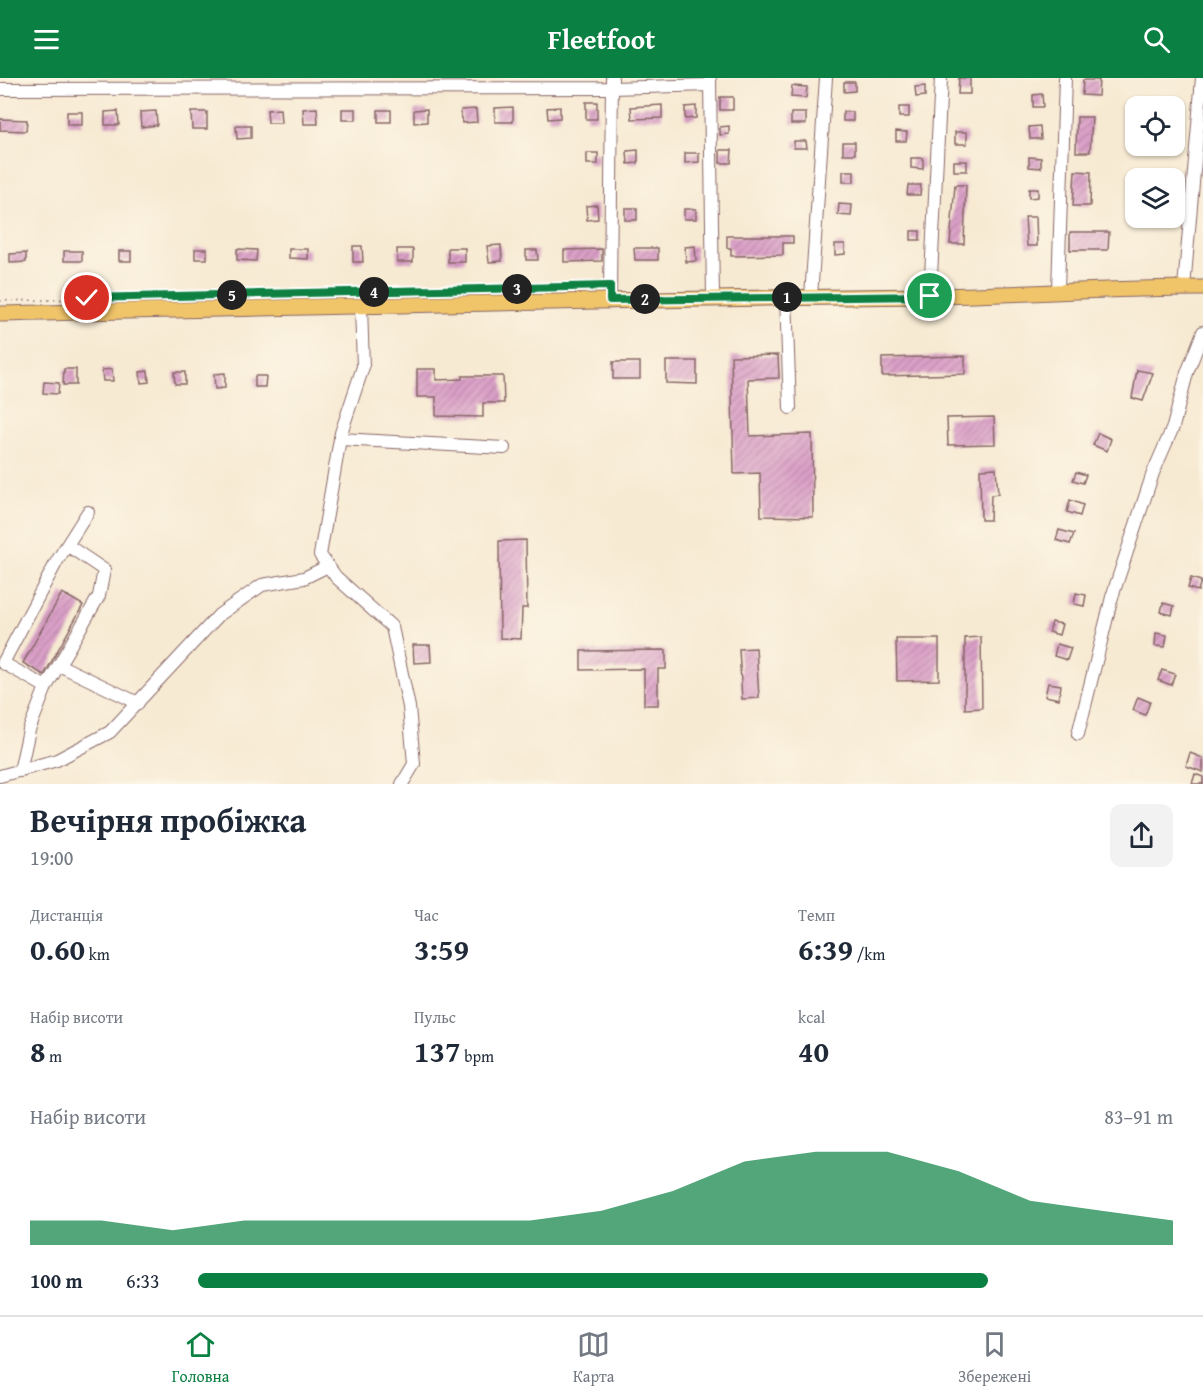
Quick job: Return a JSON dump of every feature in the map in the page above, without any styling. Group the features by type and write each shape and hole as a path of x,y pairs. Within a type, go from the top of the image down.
{"main road":[{"path":"0,314 361,306 610,293 713,298 930,296 1058,290 1203,288"}],"street":[{"path":"4,78 0,89 710,82 713,298"},
{"path":"811,297 826,78"},
{"path":"930,296 941,78"},
{"path":"1058,290 1065,78"},
{"path":"1184,288 1202,78"},
{"path":"610,293 612,83"},
{"path":"786,297 790,408"},
{"path":"361,306 363,367 340,439 320,555 336,577 392,627 409,706 414,765 402,784"},
{"path":"1078,734 1112,597 1203,332"},
{"path":"340,439 504,448"},
{"path":"46,687 3,663 67,545 88,512"},
{"path":"20,771 29,730 46,687 99,596 104,570 67,545"},
{"path":"0,776 57,760 110,732 219,615 262,585 304,578 328,566"},
{"path":"59,665 138,704"}],"path":[{"path":"0,301 610,293"}],"building":[{"path":"959,78 970,78 970,94 958,94"},
{"path":"1083,80 1099,80 1098,96 1082,95"},
{"path":"844,82 855,82 855,91 844,92"},
{"path":"792,86 807,87 806,98 791,97"},
{"path":"925,86 925,96 916,97 915,87"},
{"path":"1042,94 1043,107 1033,107 1033,95"},
{"path":"720,97 733,97 733,110 720,110"},
{"path":"586,102 597,102 597,119 586,119"},
{"path":"662,105 662,118 632,119 631,107"},
{"path":"696,106 696,118 685,119 685,107"},
{"path":"513,107 513,122 495,122 495,108"},
{"path":"560,107 560,118 548,119 547,108"},
{"path":"899,107 909,107 909,117 899,117"},
{"path":"317,108 318,124 304,124 303,109"},
{"path":"280,109 281,123 268,123 267,110"},
{"path":"342,109 356,109 356,120 342,120"},
{"path":"427,109 427,122 414,123 414,110"},
{"path":"476,109 477,122 462,123 461,110"},
{"path":"378,110 391,110 391,122 378,122"},
{"path":"118,111 119,125 105,125 105,112"},
{"path":"156,111 157,125 141,127 140,112"},
{"path":"67,112 82,112 82,125 67,125"},
{"path":"191,112 207,112 207,129 192,129"},
{"path":"843,112 853,112 853,121 843,121"},
{"path":"791,113 806,113 806,124 791,124"},
{"path":"1077,117 1092,117 1090,152 1076,152"},
{"path":"0,119 27,120 26,131 0,130"},
{"path":"236,126 251,126 251,138 237,139"},
{"path":"729,126 729,134 720,135 720,127"},
{"path":"1040,126 1041,139 1030,139 1029,127"},
{"path":"896,131 907,132 906,141 896,141"},
{"path":"955,132 967,132 967,144 955,144"},
{"path":"794,141 806,141 807,148 794,148"},
{"path":"843,142 855,142 855,154 843,154"},
{"path":"638,150 638,163 628,164 627,151"},
{"path":"720,150 732,150 731,163 720,163"},
{"path":"587,153 598,153 598,164 587,164"},
{"path":"685,153 699,153 699,162 685,163"},
{"path":"1029,157 1041,158 1041,168 1029,167"},
{"path":"911,158 923,158 923,169 911,168"},
{"path":"954,161 967,161 967,171 954,171"},
{"path":"843,171 854,171 854,182 843,182"},
{"path":"1075,171 1091,172 1090,206 1073,206"},
{"path":"908,185 921,185 920,195 907,195"},
{"path":"955,185 966,185 964,244 950,244"},
{"path":"1029,189 1038,189 1038,197 1029,198"},
{"path":"839,204 852,205 851,216 838,215"},
{"path":"597,205 598,219 587,220 586,206"},
{"path":"625,208 637,208 637,220 625,220"},
{"path":"684,209 696,209 696,219 684,219"},
{"path":"1025,217 1036,217 1037,246 1027,246"},
{"path":"911,231 920,231 920,240 911,240"},
{"path":"1070,232 1109,232 1108,250 1070,250"},
{"path":"727,236 793,236 793,243 783,243 783,255 731,256 731,248 727,248"},
{"path":"835,244 845,244 845,254 835,255"},
{"path":"501,245 502,261 489,262 487,246"},
{"path":"353,246 362,246 363,262 353,262"},
{"path":"695,246 696,261 686,262 685,247"},
{"path":"448,248 465,248 465,262 448,262"},
{"path":"634,248 658,248 658,260 635,260"},
{"path":"195,249 207,249 207,259 195,259"},
{"path":"237,249 257,250 256,261 237,260"},
{"path":"289,249 308,249 308,259 289,258"},
{"path":"397,249 413,249 413,262 397,262"},
{"path":"602,249 602,261 564,262 564,250"},
{"path":"526,250 537,250 538,260 526,260"},
{"path":"64,251 82,251 82,261 64,261"},
{"path":"119,251 131,251 131,261 119,261"},
{"path":"26,253 26,262 10,263 10,254"},
{"path":"778,355 779,378 748,379 750,436 812,434 813,517 761,516 760,473 734,474 731,356"},
{"path":"965,356 965,374 882,376 882,358"},
{"path":"666,361 697,361 697,384 666,383"},
{"path":"613,362 640,362 640,379 613,379"},
{"path":"64,369 76,369 76,385 63,385"},
{"path":"112,369 113,381 103,381 102,370"},
{"path":"417,369 436,369 436,380 462,379 462,376 503,376 504,403 483,403 483,417 436,416 436,397 417,397"},
{"path":"1137,370 1153,373 1143,401 1132,398"},
{"path":"148,371 149,382 141,383 140,372"},
{"path":"174,372 185,372 185,384 175,384"},
{"path":"225,373 225,388 215,389 214,374"},
{"path":"255,376 266,376 265,387 255,387"},
{"path":"44,382 59,383 58,394 43,393"},
{"path":"994,417 995,444 948,445 947,418"},
{"path":"1098,433 1111,439 1107,451 1093,445"},
{"path":"996,468 998,494 991,495 990,520 981,520 980,469"},
{"path":"1076,472 1086,475 1083,483 1073,480"},
{"path":"1070,500 1083,505 1080,516 1067,512"},
{"path":"1059,530 1074,534 1070,544 1056,540"},
{"path":"526,540 527,608 522,608 521,639 500,638 499,541"},
{"path":"1191,578 1201,581 1198,591 1188,588"},
{"path":"62,593 83,605 44,675 23,663"},
{"path":"1076,593 1086,595 1084,606 1074,604"},
{"path":"1163,603 1174,606 1172,615 1161,612"},
{"path":"1052,622 1062,624 1059,635 1049,632"},
{"path":"1156,633 1167,635 1165,647 1155,646"},
{"path":"981,637 982,708 965,709 965,638"},
{"path":"896,639 939,639 939,680 897,681"},
{"path":"1057,644 1071,648 1067,660 1054,656"},
{"path":"413,645 430,645 431,662 414,663"},
{"path":"756,648 759,698 742,699 739,649"},
{"path":"666,650 666,669 658,669 658,705 644,705 644,669 581,670 581,651"},
{"path":"1162,670 1175,674 1171,685 1158,680"},
{"path":"1048,683 1061,685 1059,699 1045,696"},
{"path":"1138,697 1150,702 1145,715 1133,710"},
{"path":"1190,753 1203,758 1203,772 1186,766"},
{"path":"1195,774 1203,777 1203,784 1192,784"}],"route":[{"path":"87,298 610,286 610,300 930,296"}]}
